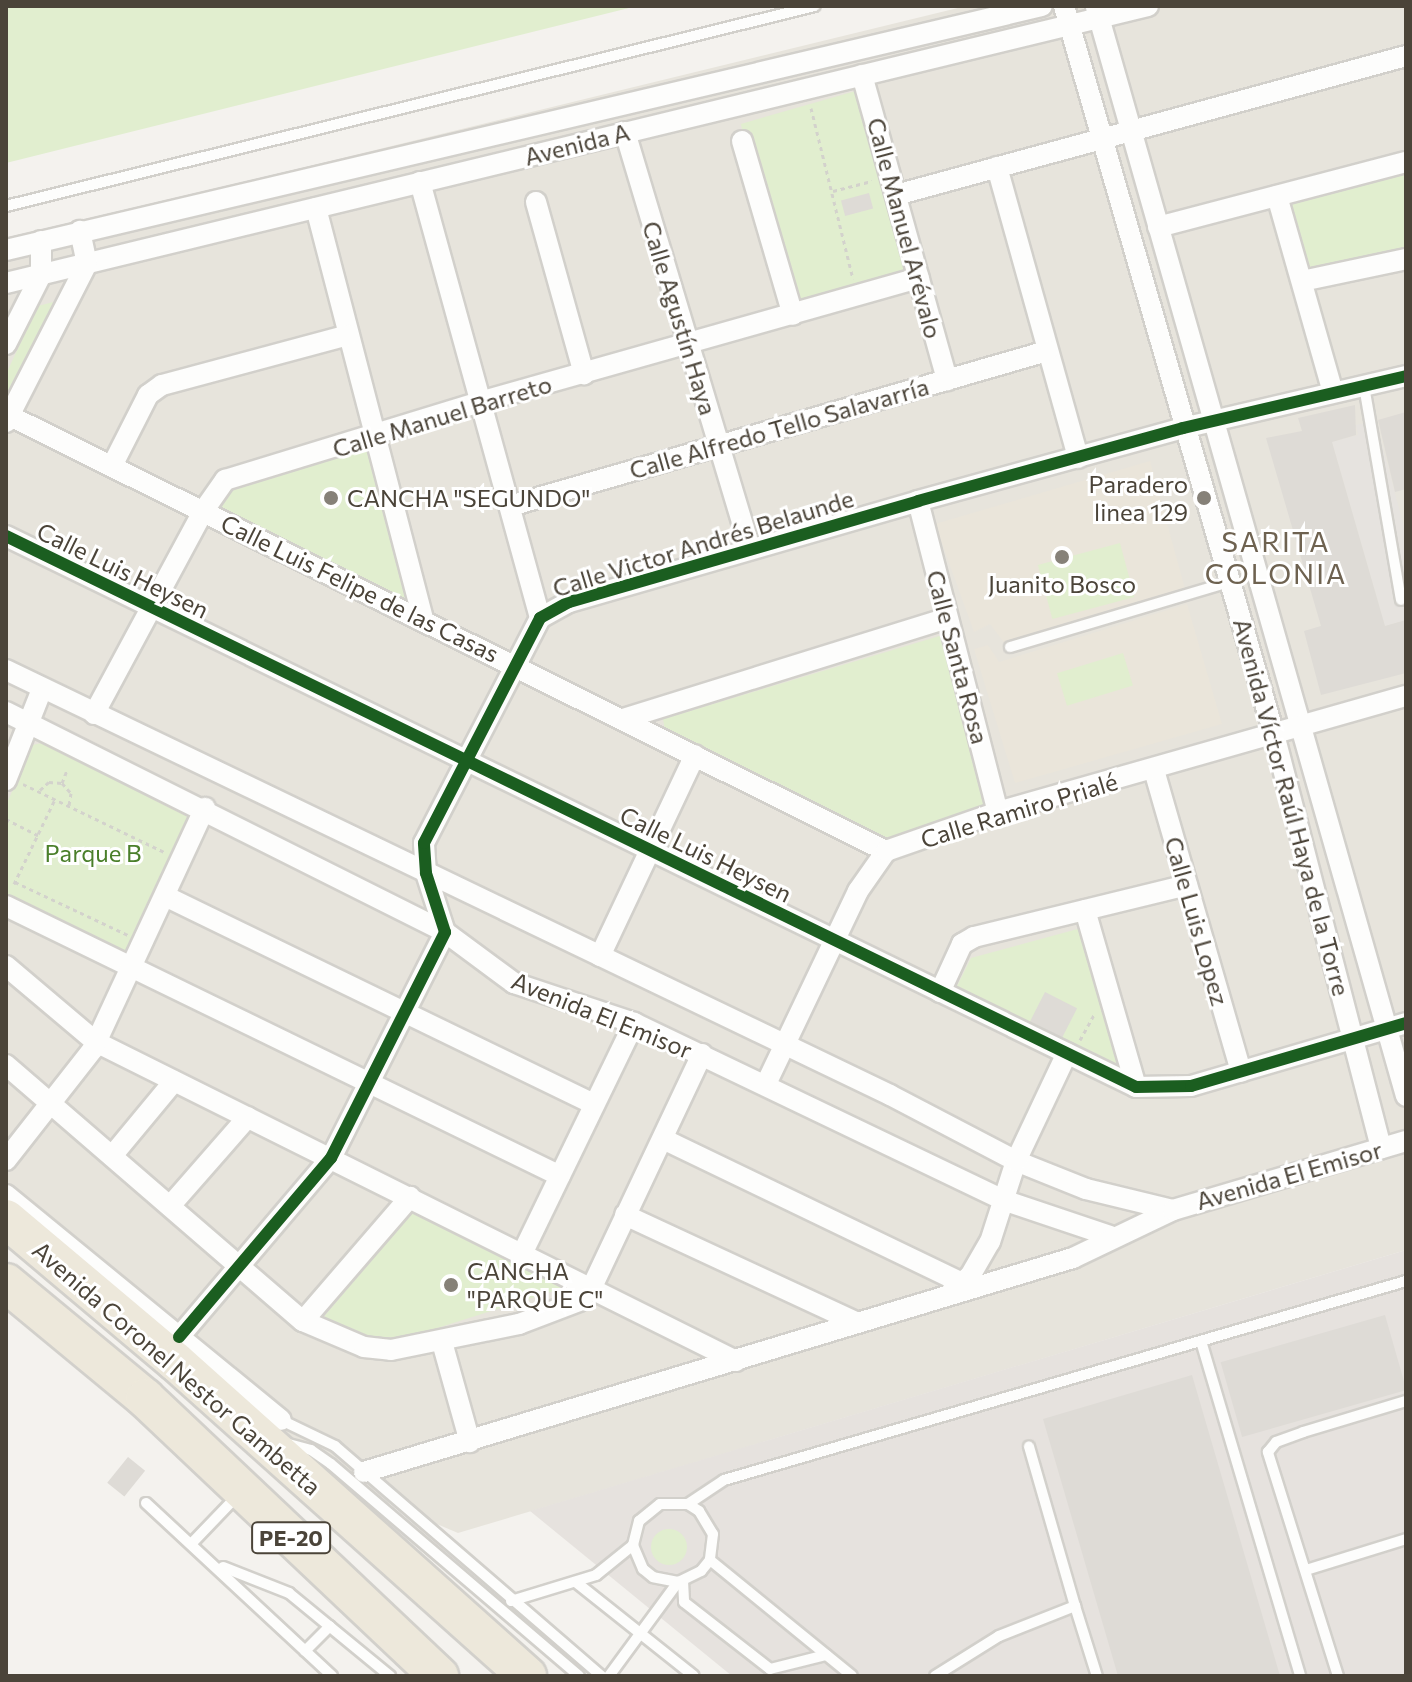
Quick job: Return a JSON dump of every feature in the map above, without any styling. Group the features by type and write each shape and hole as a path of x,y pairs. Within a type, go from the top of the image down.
{"highway":[{"name":"Avenida Coronel Nestor Gambetta","path":"6,1219 218,1400 272,1430 527,1676"},
{"path":"6,1257 203,1421 223,1432 272,1430"},
{"name":"Avenida Coronel Nestor Gambetta","path":"6,1283 145,1398 439,1676"}],"street":[{"name":"Avenida A","path":"6,250 1042,6"},
{"name":"Avenida A","path":"6,283 862,75 1067,16 1148,6"},
{"name":"Avenida Víctor Raúl Haya de la Torre","path":"1097,12 1298,726 1397,1026 1406,1096"},
{"name":"Avenida Víctor Raúl Haya de la Torre","path":"1067,16 1183,428 1274,734 1355,1037 1381,1148"},
{"path":"896,195 1406,56"},
{"name":"Calle Manuel Arévalo","path":"862,75 947,380"},
{"name":"Calle Agustín Haya","path":"625,132 750,548"},
{"path":"742,141 793,315"},
{"path":"1158,227 1406,162"},
{"path":"997,167 1078,458"},
{"path":"420,182 540,618"},
{"path":"1277,196 1333,392"},
{"path":"536,202 584,374"},
{"path":"316,208 423,619"},
{"path":"7,417 87,264 80,231"},
{"path":"6,344 41,275 41,241"},
{"path":"1302,281 1406,259"},
{"name":"Calle Manuel Barreto","path":"94,714 204,510 225,480 480,402 919,278"},
{"path":"112,466 148,395 162,385 348,335"},
{"name":"Calle Alfredo Tello Salavarría","path":"510,506 1047,351"},
{"name":"Calle Victor Andrés Belaunde","path":"445,932 426,873 424,843 540,618 569,602 918,501 1183,428 1406,376"},
{"name":"Calle Luis Felipe de las Casas","path":"7,417 204,510 886,851"},
{"name":"Calle Santa Rosa","path":"918,501 998,812"},
{"name":"Calle Luis Heysen","path":"6,536 940,992 1071,1050 1136,1087 1191,1086 1397,1026"},
{"path":"623,719 947,618"},
{"name":"Avenida El Emisor","path":"6,670 600,956 1016,1161 1086,1189 1173,1210"},
{"path":"14,781 42,689"},
{"name":"Calle Ramiro Prialé","path":"886,851 998,812 1406,696"},
{"name":"Avenida El Emisor","path":"6,712 205,808 445,932 514,983 634,1023 1003,1200 1110,1236 1173,1210 1406,1141"},
{"path":"600,956 695,755"},
{"name":"Calle Luis Lopez","path":"1154,770 1241,1072"},
{"path":"6,1160 53,1104 96,1042 205,808"},
{"path":"766,1084 858,891 886,851"},
{"path":"940,992 962,944 1187,885"},
{"path":"165,896 594,1104"},
{"path":"6,906 366,1085 560,1176"},
{"path":"1085,910 1136,1087"},
{"path":"179,1337 331,1158 445,932"},
{"path":"6,966 96,1042 736,1361"},
{"path":"522,1254 634,1023"},
{"path":"944,1297 962,1283 990,1242 1016,1161 1071,1050"},
{"path":"6,1065 303,1321 364,1347 391,1350 442,1342 561,1310 591,1289 702,1054"},
{"path":"112,1156 174,1081"},
{"path":"170,1206 248,1117"},
{"path":"663,1139 962,1283"},
{"path":"6,1195 179,1337 272,1430"},
{"path":"303,1321 410,1197"},
{"path":"625,1215 856,1322"},
{"path":"364,1472 1073,1258 1110,1236"},
{"path":"442,1342 470,1442"}],"lane":[{"path":"6,206 815,6"},
{"path":"1364,386 1401,600"},
{"path":"1010,647 1229,582"},
{"path":"680,1582 653,1577 643,1569 633,1545 639,1521 660,1504 688,1504 724,1480 1406,1281"},
{"path":"1201,1341 1300,1676"},
{"path":"1338,1676 1269,1447 1406,1401"},
{"path":"272,1430 324,1439 601,1676"},
{"path":"272,1430 331,1464 579,1676"},
{"path":"1029,1447 1097,1676"},
{"path":"192,1543 242,1491"},
{"path":"146,1503 218,1566 332,1676"},
{"path":"609,1676 680,1582 710,1560 714,1547 708,1521 688,1504"},
{"path":"1306,1570 1406,1539"},
{"path":"511,1601 577,1583 633,1545"},
{"path":"710,1560 852,1676"},
{"path":"218,1566 277,1586 390,1676"},
{"path":"680,1582 684,1602 770,1669 826,1655"},
{"path":"577,1583 694,1676"},
{"path":"935,1676 999,1636 1075,1606"},
{"path":"305,1651 330,1626"},
{"path":"948,1667 959,1676"}],"path":[{"path":"811,108 856,289"},
{"path":"832,191 880,179"},
{"path":"62,783 67,770"},
{"path":"14,781 175,857"},
{"path":"39,791 49,782 62,783 71,793 69,806"},
{"path":"6,893 15,882 55,799"},
{"path":"6,819 38,835"},
{"path":"15,882 136,938"},
{"path":"1071,1050 1096,1013"}],"shaded area":[{"path":"966,6 1406,6 1406,1250 458,1533 336,1481 6,1207 6,240"},
{"path":"1376,421 1406,535 1406,620 1385,626 1332,442 1358,435 1356,425"},
{"name":"Juanito Bosco","path":"1150,461 1185,589 1006,645 990,624 974,632 935,524"},
{"path":"1187,604 1222,724 1015,783 974,649 988,645 999,662"},
{"path":"1406,1250 1406,1676 732,1676 530,1511"}],"green space":[{"path":"6,6 637,6 6,163"},
{"path":"859,90 912,275 794,308 741,124"},
{"path":"1406,169 1406,253 1309,274 1288,205 1292,199"},
{"path":"61,300 15,396 6,391 6,374 38,306"},
{"path":"372,447 413,610 214,513 230,488"},
{"path":"1120,543 1134,597 1052,619 1038,565"},
{"path":"946,634 993,802 885,841 665,730 663,719"},
{"path":"1123,653 1133,686 1067,706 1057,673"},
{"name":"Parque B","path":"46,742 194,815 132,959 6,898 6,805 33,745"},
{"path":"1085,927 1124,1067 1120,1072 954,992 971,958"},
{"path":"414,1209 563,1288 406,1338 363,1336 322,1319"},
{"path":"669,1529 682,1534 687,1547 682,1560 669,1565 656,1560 651,1547 656,1534"}],"building":[{"path":"869,193 873,208 845,216 841,201"},
{"path":"1355,405 1356,435 1332,442 1385,626 1406,620 1406,673 1321,695 1304,631 1321,626 1266,438 1302,431 1298,418"},
{"path":"1406,412 1406,489 1395,492 1378,420"},
{"path":"1045,992 1077,1008 1062,1038 1030,1021"},
{"path":"1385,1315 1406,1390 1242,1437 1221,1362"},
{"path":"1192,1375 1280,1676 1118,1676 1043,1419"},
{"path":"128,1457 145,1471 124,1496 107,1483"}],"cycle path":[{"path":"179,1337 331,1158 445,932 426,873 424,843 540,618 569,602 918,501 1183,428 1406,376"},
{"path":"6,536 1136,1087 1191,1086 1406,1023"}],"place":[{"name":"CANCHA \"SEGUNDO\"","path":"331,498"},
{"name":"Paradero linea 129","path":"1204,498"},
{"name":"Juanito Bosco","path":"1062,557"},
{"name":"CANCHA \"PARQUE C\"","path":"451,1285"}],"district":[{"name":"SARITA COLONIA","path":"1276,557"}]}
